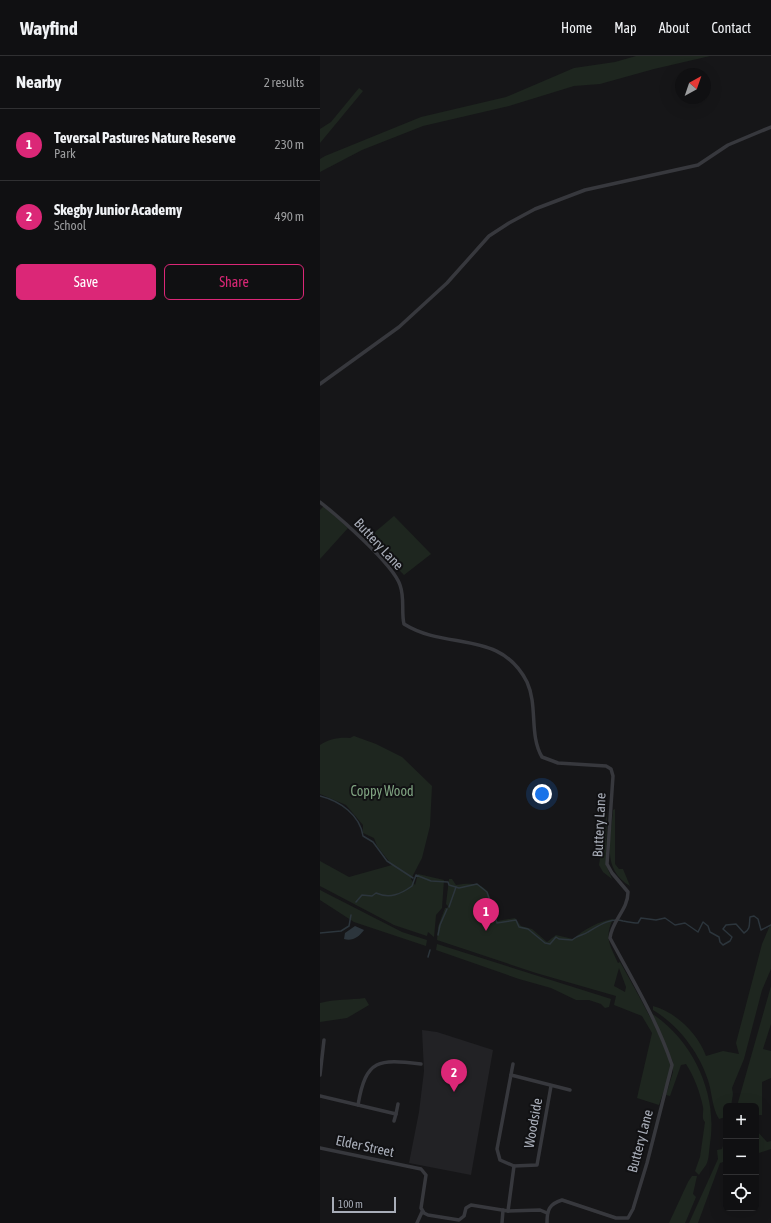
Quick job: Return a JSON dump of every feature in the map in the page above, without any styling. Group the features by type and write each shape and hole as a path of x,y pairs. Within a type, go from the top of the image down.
{"street":[{"path":"320,384 399,327 447,283 490,236 509,223 535,209 585,190 698,165 728,146 771,128"},
{"name":"Buttery Lane","path":"320,502 339,517 395,576 402,592 404,605 402,616 404,624 423,633 489,647 500,651 512,661 528,684 534,710 537,748 542,757 558,763 606,766 611,769 613,776 607,864 612,873 628,892 628,901 611,929 610,938 641,996 672,1065 647,1163 633,1209 628,1218 616,1218 562,1200 554,1203 547,1212"},
{"path":"320,1075 324,1040"},
{"path":"358,1105 366,1076 371,1069 389,1060 421,1064"},
{"name":"Woodside","path":"513,1064 497,1149 500,1160 514,1166 537,1166 551,1086"},
{"name":"Woodside","path":"510,1075 570,1090"},
{"path":"320,1096 396,1114"},
{"path":"394,1122 398,1104"},
{"name":"Elder Street","path":"320,1148 421,1169 426,1175 421,1205 422,1212"},
{"name":"Woodside","path":"508,1211 514,1166"},
{"path":"462,1223 462,1218 466,1208 471,1205 508,1211 540,1210 547,1212 547,1223"},
{"path":"502,1223 503,1210"},
{"path":"417,1223 422,1212 428,1215 456,1220 462,1218"}],"shaded area":[{"path":"355,926 364,930 356,938 350,940 344,939 345,933"},
{"path":"422,1030 437,1032 493,1050 471,1175 409,1163 419,1112 424,1071"}],"green space":[{"path":"636,56 710,56 654,69 600,84 574,86 509,106 423,126 362,150 320,172 320,159 325,156 421,117 506,97 574,68 615,62"},
{"path":"359,88 363,91 320,143 320,129 331,122"},
{"path":"324,506 348,528 320,559 320,510"},
{"path":"394,516 431,554 404,575 368,538"},
{"name":"Coppy Wood","path":"354,736 376,744 402,757 432,786 430,826 422,858 411,879 415,885 418,874 444,880 442,908 436,915 434,937 428,932 427,936 394,925 320,886 320,861 349,877 392,865 377,846 374,838 363,833 363,825 346,805 320,794 320,745 334,739 350,738"},
{"path":"615,809 615,864 619,869 623,869 630,886 621,879 611,862 610,842 613,810"},
{"path":"607,812 606,865 612,879 603,872 599,865"},
{"path":"449,879 452,879 456,885 476,884 482,886 486,890 492,903 497,921 515,918 521,926 532,929 547,942 556,935 573,939 592,926 613,919 609,931 609,941 611,946 618,963 620,962 649,1015 669,1058 670,1066 666,1086 659,1105 637,1098 652,1033 642,1016 614,1005 616,996 536,973 437,940 438,927 445,908 448,906 446,904","holes":["619,968 626,987 625,992 614,986"]},
{"path":"320,890 402,932 427,940 426,946 354,922 320,900"},
{"path":"771,923 771,969 762,990 744,1059 732,1088 732,1103 723,1103 723,1118 719,1119 715,1110 708,1080 699,1059 679,1031 653,1010 653,1006 670,1013 685,1025 698,1040 706,1056 723,1051 739,1054 736,1043 762,944"},
{"path":"437,944 611,999 609,1007 605,1008 601,1004 589,1000 576,1000 551,988 519,979 436,950"},
{"path":"771,986 771,1024 763,1049 771,1051 771,1078 762,1082 762,1115 759,1115 759,1103 738,1103"},
{"path":"365,998 369,1005 347,1018 320,1022 320,1003"},
{"path":"651,1013 666,1024 690,1053 706,1088 710,1106 710,1144 707,1163 699,1175 695,1171 700,1157 705,1122 703,1119 703,1107 700,1096 694,1079 686,1064 681,1065 670,1096 666,1095 673,1072 673,1062"},
{"path":"759,1133 767,1142 771,1141 771,1149 759,1153"},
{"path":"723,1146 723,1162 720,1163 698,1223 689,1223 718,1159 717,1150 722,1149"},
{"path":"692,1176 697,1176 693,1194 696,1197 686,1221 685,1223 669,1223 688,1182"}],"waterway":[{"path":"320,796 335,801 348,810 358,822 363,836 373,842 387,861 413,878"},
{"path":"356,902 362,895 372,896 376,893 391,896 404,891 412,886 416,875 431,881 448,882 449,885 459,888 477,884 487,892 497,923 516,920 519,927 528,929 545,943 550,944 556,937 559,939 572,940 600,925 614,920 638,923 641,918 656,920 665,918 675,925 685,923 698,932 703,922 708,926 710,932 719,937 720,942 723,945 730,941 732,937 723,929 726,925 736,924 744,933 749,928 750,917 754,916 758,919 761,930 771,925"},
{"path":"449,907 456,887"},
{"path":"438,935 440,925 447,909"},
{"path":"320,933 341,931 349,926 351,915"},
{"path":"428,957 430,950"}],"place":[{"name":"Teversal Pastures Nature Reserve","path":"486,931"},
{"name":"Skegby Junior Academy","path":"454,1092"}]}
